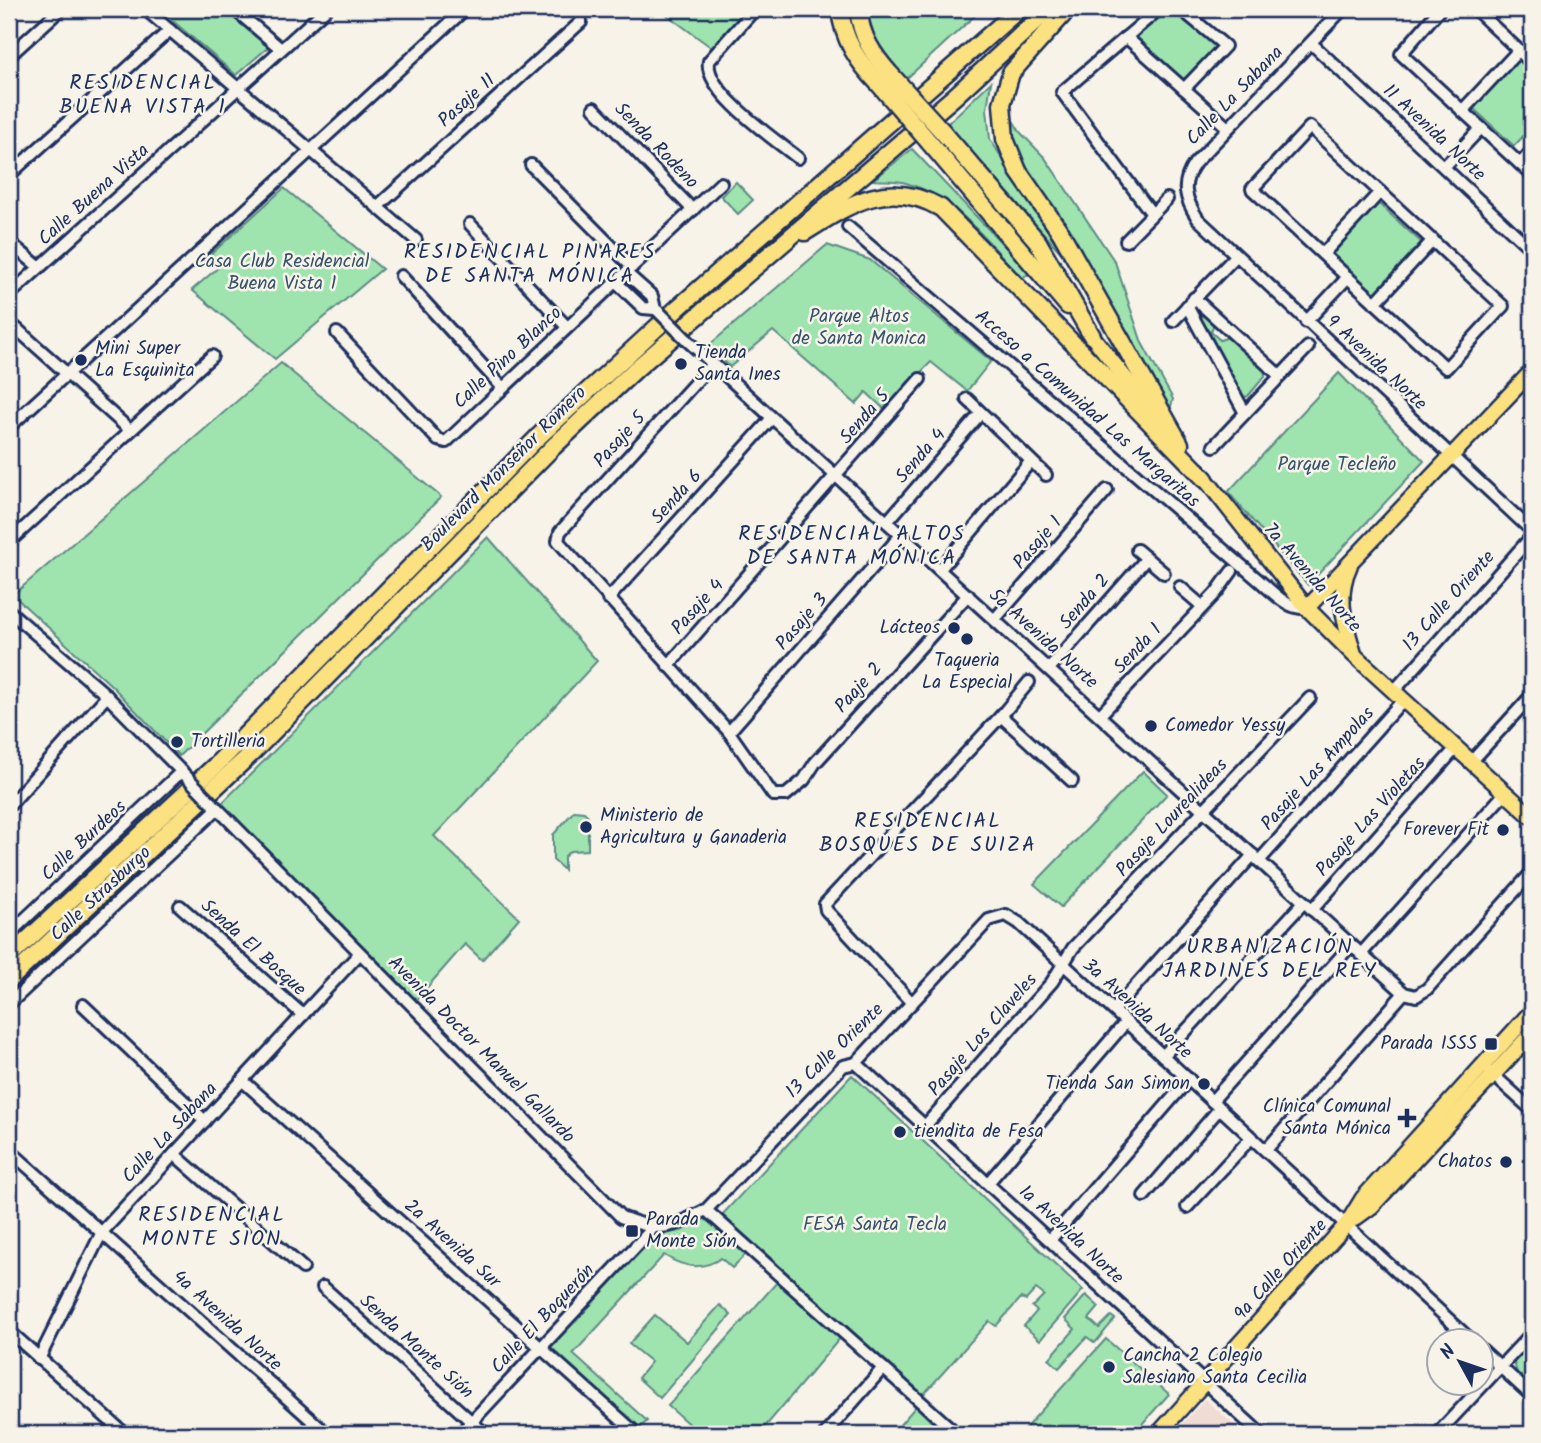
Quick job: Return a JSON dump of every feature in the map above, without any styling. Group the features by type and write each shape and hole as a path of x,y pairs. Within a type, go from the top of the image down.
{"highway":[{"path":"840,9 847,41 859,63 885,80 942,131 1038,242 1092,335"},
{"path":"858,9 862,35 885,80 929,142 1092,335"},
{"path":"959,62 1005,9"},
{"name":"Boulevard Monseñor Romero","path":"9,957 215,766 538,437 679,307 1019,9"},
{"name":"Boulevard Monseñor Romero","path":"9,980 252,753 553,447 756,262 954,96 1049,9"},
{"path":"1068,9 1011,73 1002,104 1005,139 1018,171 1061,233 1182,450"},
{"path":"756,262 865,198 894,194 929,201 953,216 1059,331 1205,479"}],"main road":[{"name":"7a Avenida Norte","path":"1092,335 1307,608 1354,655 1532,817"},
{"path":"1307,608 1532,370"},
{"path":"1354,655 1340,593 1355,555"},
{"name":"9a Calle Oriente","path":"1158,1434 1347,1224 1372,1206 1488,1070 1532,1011"},
{"name":"9a Calle Oriente","path":"1488,1070 1532,1033"}],"street":[{"path":"9,55 61,9"},
{"path":"145,9 416,240"},
{"path":"234,9 281,49"},
{"name":"Calle Buena Vista","path":"9,295 327,9"},
{"path":"9,427 308,150 465,9"},
{"path":"755,9 709,61 708,70 725,96 798,158"},
{"path":"1152,214 1062,92 1159,9"},
{"path":"1181,9 1224,46 1184,89"},
{"name":"Calle La Sabana","path":"1198,219 1184,189 1186,176 1228,128 1343,9"},
{"path":"1440,9 1401,54 1532,175"},
{"path":"1475,9 1532,63"},
{"name":"Pasaje 11","path":"377,207 581,22"},
{"path":"9,175 170,30"},
{"path":"1126,37 1228,128"},
{"name":"11 Avenida Norte","path":"1311,43 1532,250"},
{"path":"1462,111 1519,50"},
{"name":"Senda Rodeno","path":"594,108 693,210"},
{"path":"1310,127 1380,192 1503,306 1446,368 1252,189 1310,127"},
{"path":"1444,167 1481,128"},
{"path":"1520,164 1532,151"},
{"name":"5a Avenida Norte","path":"531,165 652,296 656,310 712,364 1404,993"},
{"name":"Calle Pino Blanco","path":"337,333 442,443 722,183"},
{"path":"1323,254 1380,192"},
{"path":"1126,242 1167,199"},
{"name":"9 Avenida Norte","path":"1198,219 1532,531"},
{"path":"470,224 567,327"},
{"name":"Acceso a Comunidad Las Margaritas","path":"848,227 1262,583 1289,605 1297,609 1307,608"},
{"path":"1375,303 1433,240"},
{"path":"9,242 39,267"},
{"path":"1173,321 1236,256"},
{"path":"401,276 502,387"},
{"path":"1307,322 1348,277"},
{"name":"5a Avenida Norte","path":"616,282 643,308 656,310"},
{"path":"1191,302 1280,376"},
{"path":"1191,302 1245,414"},
{"path":"9,323 130,430"},
{"path":"1214,446 1308,347"},
{"path":"9,542 212,356"},
{"name":"Pasaje 5","path":"608,599 558,541 560,532 712,364"},
{"name":"Senda 5","path":"837,476 920,379"},
{"path":"967,399 1046,475"},
{"name":"Senda 4","path":"887,522 981,413"},
{"name":"Senda 6","path":"608,599 772,418"},
{"path":"940,569 1031,461"},
{"name":"Pasaje 4","path":"668,666 837,476"},
{"name":"Pasaje 1","path":"995,620 1107,490"},
{"name":"Pasaje 3","path":"729,732 901,535"},
{"name":"13 Calle Oriente","path":"1399,696 1532,536"},
{"path":"1137,550 1164,573"},
{"name":"Senda 2","path":"1049,669 1147,558"},
{"name":"Senda 1","path":"1100,715 1216,593 1232,571"},
{"path":"1180,587 1202,606"},
{"name":"Paaje 2","path":"729,732 773,795 786,795 804,780 815,763 968,595"},
{"path":"608,599 729,732"},
{"name":"Avenida Doctor Manuel Gallardo","path":"10,614 107,696 621,1217 652,1229"},
{"path":"912,1003 826,910 825,904 1001,716 1028,682"},
{"path":"1471,762 1532,695"},
{"path":"9,806 107,696"},
{"name":"Pasaje Las Ampolas","path":"1114,1010 1256,858 1399,696"},
{"name":"Pasaje Lourealideas","path":"1062,964 1073,948 1310,698"},
{"path":"1001,716 1072,781"},
{"name":"Pasaje Las Violetas","path":"1163,1056 1457,748"},
{"name":"Calle Burdeos","path":"9,934 184,773"},
{"path":"1361,954 1505,793"},
{"name":"Calle Strasburgo","path":"9,1004 215,806"},
{"path":"1266,1150 1404,993 1416,996 1427,989 1532,872"},
{"name":"Senda El Bosque","path":"180,906 303,1015"},
{"name":"3a Avenida Norte","path":"989,920 1006,915 1019,923 1458,1328"},
{"name":"13 Calle Oriente","path":"706,1210 844,1066 856,1063 989,920"},
{"path":"1144,1196 1216,1104 1351,945"},
{"name":"Calle La Sabana","path":"39,1359 102,1232 359,954"},
{"name":"Pasaje Los Claveles","path":"925,1126 1052,982 1062,964"},
{"path":"83,1005 205,1121"},
{"path":"988,1183 1126,1022"},
{"name":"1a Avenida Norte","path":"856,1063 1261,1434"},
{"path":"1488,1070 1532,1110"},
{"path":"1050,1240 1189,1079"},
{"name":"2a Avenida Sur","path":"243,1081 637,1434"},
{"path":"1187,1207 1252,1137"},
{"name":"4a Avenida Norte","path":"9,1150 327,1434"},
{"path":"174,1154 303,1268"},
{"path":"652,1229 677,1223 706,1210 957,1434"},
{"name":"Calle El Boquerón","path":"460,1434 652,1229"},
{"name":"Senda Monte Sión","path":"323,1287 485,1434"},
{"path":"9,1331 125,1434"},
{"path":"1437,1434 1532,1333"},
{"path":"1496,1363 1532,1396"},
{"path":"825,1434 883,1368"}],"shaded area":[{"path":"1205,1399 1244,1434 1173,1434"}],"green space":[{"path":"159,9 233,9 273,43 236,75"},
{"path":"659,9 747,9 712,48"},
{"path":"866,9 982,9 905,80 878,47"},
{"path":"1169,9 1216,46 1182,84 1133,38"},
{"path":"1518,60 1532,73 1532,127 1514,146 1473,108"},
{"path":"991,82 987,109 990,139 1063,255 947,124"},
{"path":"1011,117 1020,132 1045,158 1115,262 1142,343 1173,399 1169,413 1130,347 1097,280 1014,146"},
{"path":"912,149 1030,273 1022,278 970,222 940,199 906,183 873,180"},
{"path":"736,182 753,200 738,214 721,196"},
{"name":"Casa Club Residencial Buena Vista 1","path":"284,188 382,269 275,359 192,290 220,266 209,256"},
{"path":"1378,203 1422,243 1376,294 1330,255"},
{"name":"Parque Altos de Santa Monica","path":"827,245 870,260 991,361 967,391 931,362 884,409 866,392 856,404 773,331 730,367 708,346"},
{"path":"1203,312 1214,323 1211,332 1220,340 1229,337 1264,368 1265,376 1248,396 1241,398 1198,316"},
{"path":"281,363 441,497 179,756 113,687 13,595"},
{"name":"Parque Tecleño","path":"1339,373 1424,461 1308,585 1228,492"},
{"path":"488,537 597,661 434,836 519,918 482,960 465,944 416,1000 221,804"},
{"path":"1143,771 1167,794 1061,907 1034,884"},
{"path":"574,811 584,812 588,816 588,850 570,851 564,857 564,870 553,860 553,835"},
{"name":"FESA Santa Tecla","path":"852,1075 1083,1290 1040,1340 1024,1326 1037,1311 1032,1307 1044,1295 1036,1289 1026,1300 1021,1298 996,1326 989,1321 923,1395 722,1215"},
{"path":"708,1217 746,1254 732,1268 721,1258 707,1265 692,1266 664,1255 573,1354 647,1421 638,1430 547,1348 653,1235 681,1231"},
{"path":"778,1281 841,1337 759,1434 700,1434 668,1406"},
{"path":"1086,1295 1099,1307 1089,1319 1099,1328 1111,1316 1115,1319 1095,1343 1087,1337 1059,1368 1049,1359 1075,1329 1065,1319"},
{"path":"720,1305 731,1315 660,1398 638,1378 651,1362 629,1344 655,1315 687,1342"},
{"name":"Cancha 2 Colegio Salesiano Santa Cecilia","path":"1106,1339 1169,1394 1133,1434 1020,1434"},
{"path":"1532,1339 1532,1389 1518,1376 1513,1359"},
{"path":"916,1406 943,1434 892,1434"}],"place":[{"name":"Mini Super La Esquinita","path":"81,360"},
{"name":"Tienda Santa Ines","path":"681,364"},
{"name":"Lácteos","path":"954,628"},
{"name":"Taqueria La Especial","path":"967,639"},
{"name":"Comedor Yessy","path":"1151,726"},
{"name":"Tortilleria","path":"177,742"},
{"name":"Ministerio de Agricultura y Ganaderia","path":"586,827"},
{"name":"Forever Fit","path":"1503,830"},
{"name":"Parada ISSS","path":"1491,1044"},
{"name":"Tienda San Simon","path":"1204,1084"},
{"name":"Clínica Comunal Santa Mónica","path":"1407,1118"},
{"name":"tiendita de Fesa","path":"900,1132"},
{"name":"Chatos","path":"1506,1162"},
{"name":"Parada Monte Sión","path":"632,1231"},
{"name":"Cancha 2 Colegio Salesiano Santa Cecilia","path":"1109,1367"}],"district":[{"name":"RESIDENCIAL BUENA VISTA 1","path":"143,95"},
{"name":"RESIDENCIAL PINARES DE SANTA MÓNICA","path":"530,264"},
{"name":"RESIDENCIAL ALTOS DE SANTA MÓNICA","path":"852,546"},
{"name":"RESIDENCIAL BOSQUES DE SUIZA","path":"928,833"},
{"name":"URBANIZACIÓN JARDINES DEL REY","path":"1270,959"},
{"name":"RESIDENCIAL MONTE SION","path":"212,1227"}]}
